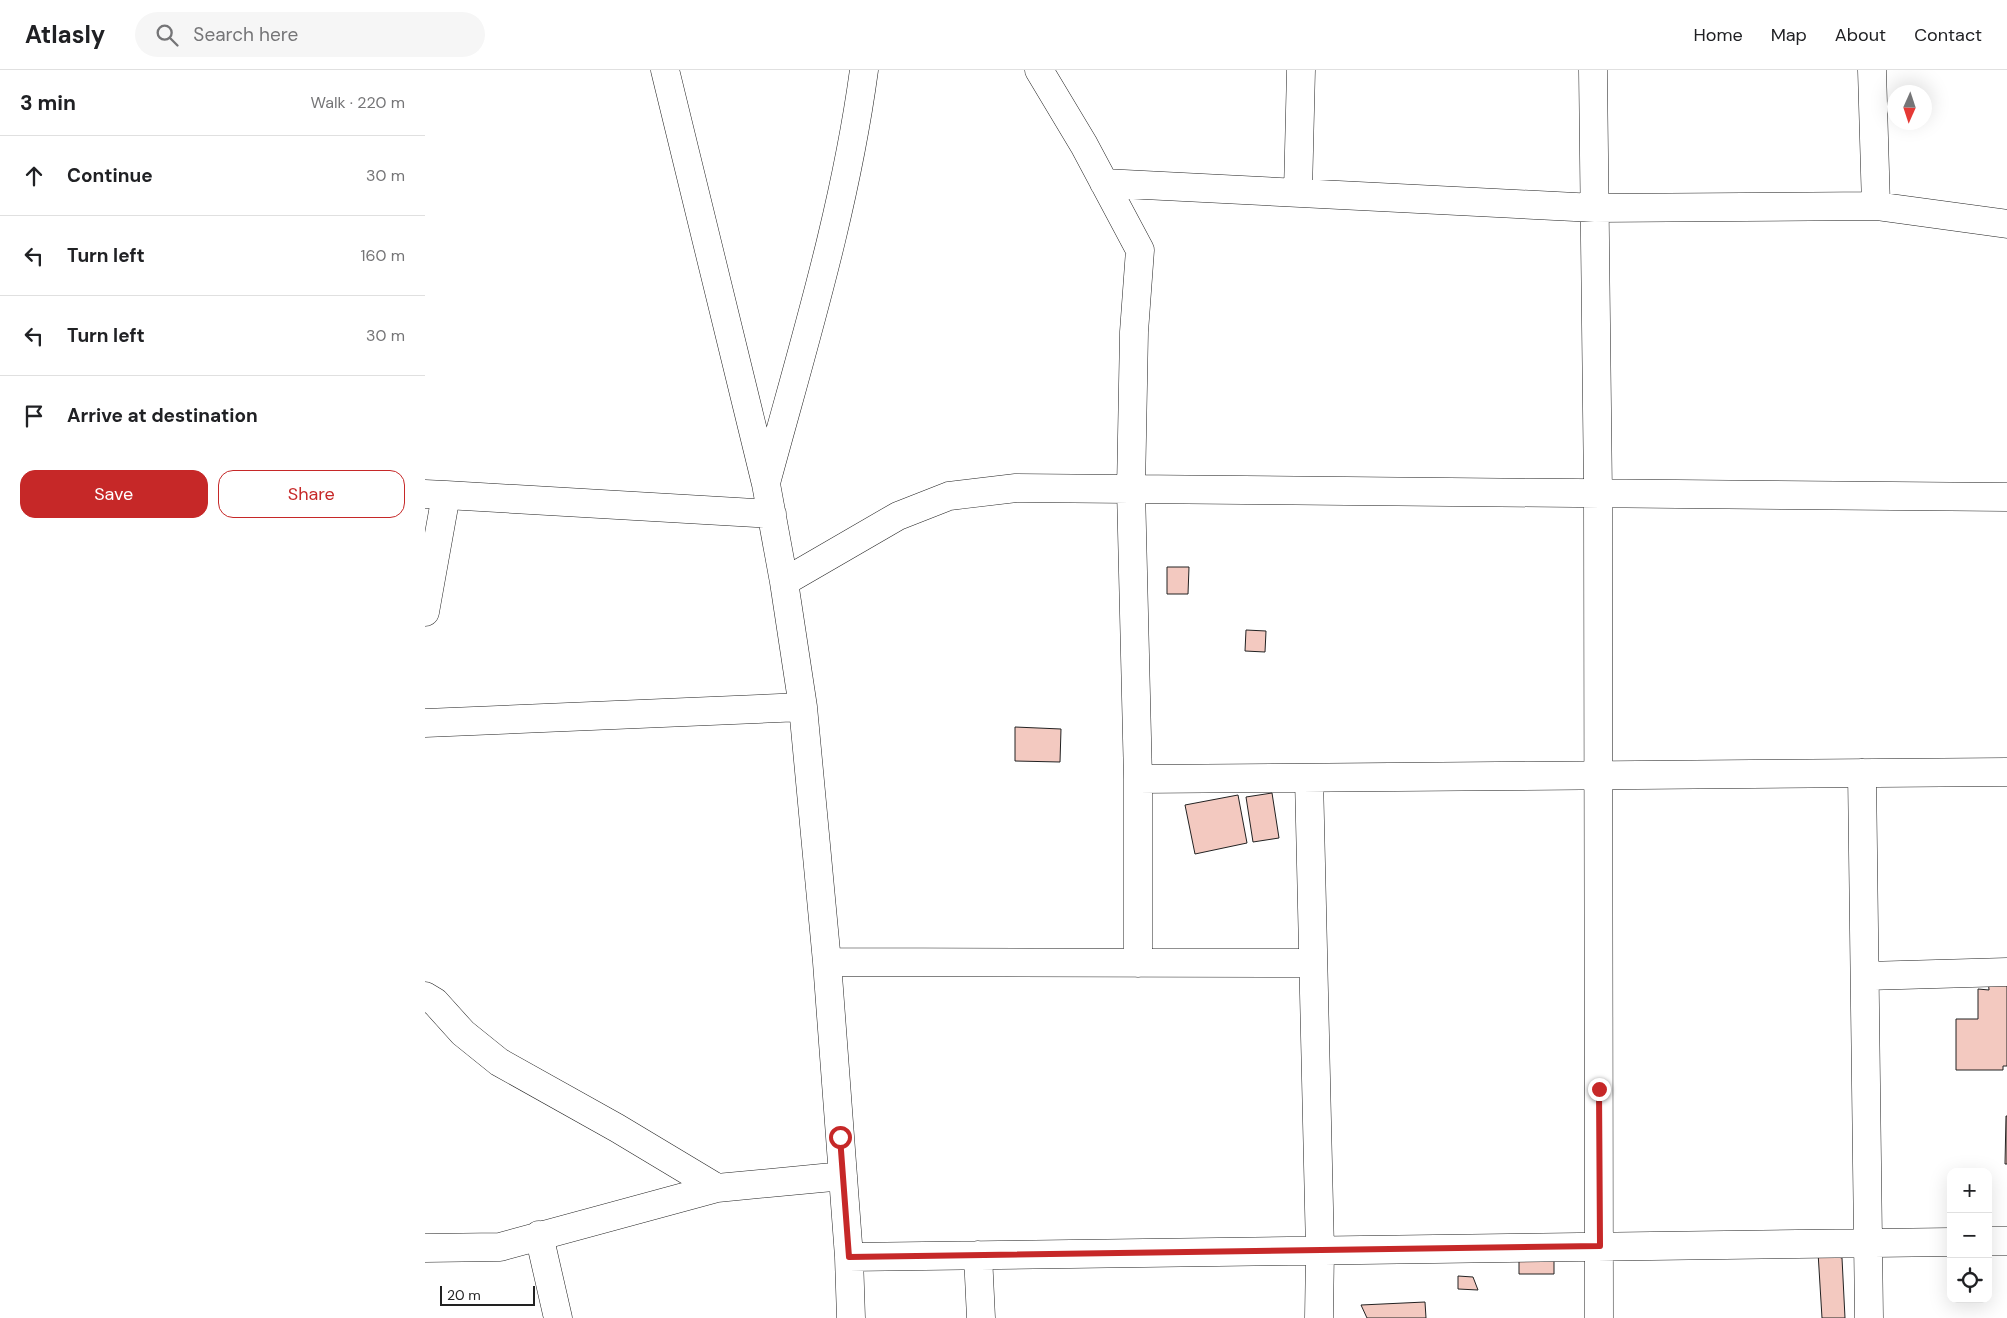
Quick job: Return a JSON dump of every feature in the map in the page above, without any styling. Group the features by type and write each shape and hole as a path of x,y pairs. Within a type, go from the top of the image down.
{"street":[{"path":"665,70 766,484 784,582 803,707 827,962 849,1257 851,1318"},
{"path":"766,484 835,227 857,126 864,70"},
{"path":"1039,70 1140,250 1133,332 1131,489 1138,779 1138,963"},
{"path":"1297,192 1301,70"},
{"path":"1593,70 1598,493 1599,1318"},
{"path":"1873,70 1876,206"},
{"path":"1104,183 1595,208 1876,206 2007,224"},
{"path":"784,582 898,516 949,496 1016,488 2007,497"},
{"path":"425,612 435,494 772,514"},
{"path":"425,723 803,707"},
{"path":"1138,779 2007,772"},
{"path":"1862,773 1869,1318"},
{"path":"1309,778 1320,1250 1319,1318"},
{"path":"827,962 1313,963"},
{"path":"1866,976 2007,972"},
{"path":"425,996 435,1002 463,1033 499,1062 617,1128 717,1188"},
{"path":"425,1248 500,1247 717,1188 843,1176"},
{"path":"539,1236 558,1318"},
{"path":"1992,1242 2007,1241"},
{"path":"849,1257 1947,1242"},
{"path":"979,1255 981,1318"}],"building":[{"path":"1167,567 1189,567 1188,594 1167,594"},
{"path":"1246,630 1266,631 1265,652 1245,651"},
{"path":"1015,727 1061,729 1060,762 1015,761"},
{"path":"1272,793 1279,838 1253,842 1246,797"},
{"path":"1238,795 1247,843 1195,854 1185,805"},
{"path":"1988,978 2007,978 2007,1066 2003,1066 2003,1070 1956,1070 1956,1019 1978,1019 1978,989 1989,990"},
{"path":"2006,1116 2007,1164 2005,1164"},
{"path":"1818,1252 1842,1258 1845,1318 1822,1318"},
{"path":"1519,1255 1554,1255 1554,1274 1519,1274"},
{"path":"1458,1276 1473,1277 1478,1290 1458,1289"},
{"path":"1425,1302 1426,1318 1367,1318 1361,1305"}],"route":[{"path":"840,1137 849,1257 1600,1246 1599,1089"}]}
